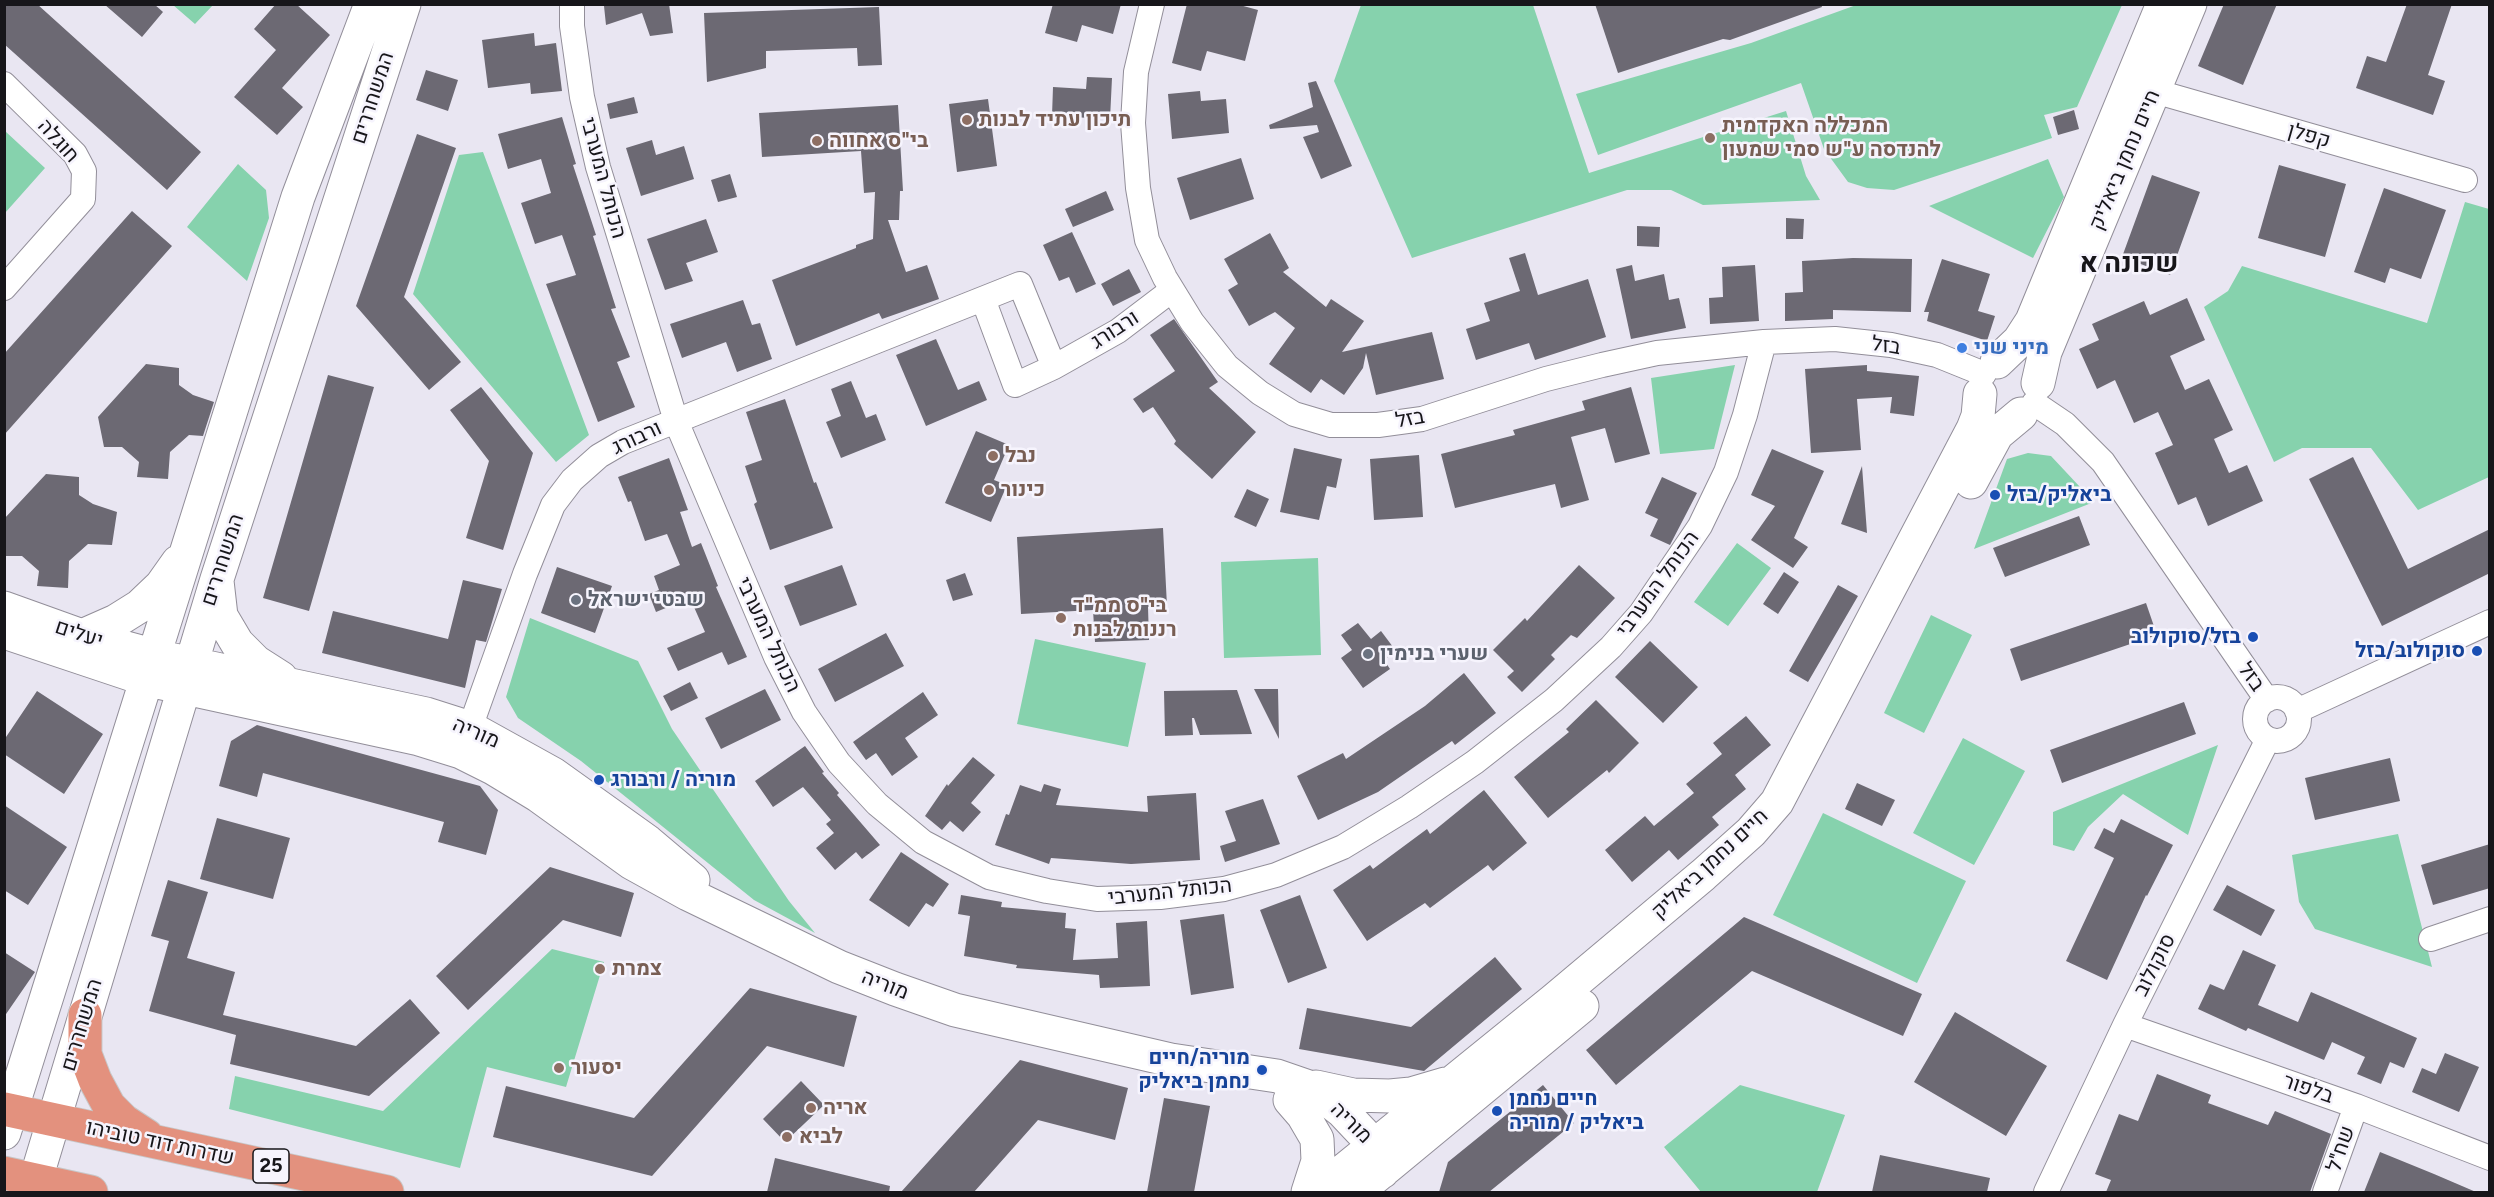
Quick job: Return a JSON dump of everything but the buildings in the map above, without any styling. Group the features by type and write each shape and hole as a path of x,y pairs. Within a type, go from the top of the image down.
{"highway":[{"path":"85,1015 85,1054 99,1089 109,1106 124,1121 156,1142"},
{"name":"שדרות דוד טוביהו","path":"7,1117 54,1120 387,1192"},
{"path":"4,1173 34,1186 92,1192"}],"street":[{"name":"המשחררים","path":"7,1117 151,668 298,197 371,4"},
{"name":"המשחררים","path":"34,1186 217,579 404,4"},
{"name":"הכותל המערבי","path":"572,4 572,26 582,97 598,167 676,421 776,657 804,712 839,763 877,804 923,842 988,877 1047,891 1097,899 1160,897 1224,890 1276,875 1343,847 1409,807 1474,762 1554,700 1611,647 1641,613 1700,526 1726,472 1745,415 1764,342"},
{"name":"בזל","path":"1152,4 1136,72 1133,123 1138,188 1147,240 1172,290 1192,322 1227,366 1260,393 1294,414 1332,425 1378,425 1422,418 1546,379 1657,353 1764,342 1835,339 1891,345 1937,355 1987,377"},
{"name":"חיים נחמן ביאליק","path":"1357,1192 1372,1159 1456,1081 1703,875 1751,832 1777,802 1973,429 1987,377 2019,341 2032,321 2163,4"},
{"name":"חיים נחמן ביאליק","path":"1317,1192 1372,1159 1718,892 1767,848 1795,815 1997,434 2031,400 2045,352 2190,4"},
{"name":"חוגלה","path":"4,84 75,154 84,171 83,199 4,288"},
{"name":"קפלן","path":"2154,91 2465,180"},
{"name":"ורבורג","path":"466,740 525,574 553,505 572,480 599,456 623,442 1020,284 1054,367"},
{"name":"ורבורג","path":"983,298 1016,385 1054,367 1118,331 1172,290"},
{"path":"2014,360 2023,363 2030,368 2031,400 2012,417 1995,414 1983,402 1987,377 2014,360"},
{"name":"בזל","path":"2031,400 2065,424 2103,462 2267,700"},
{"path":"82,636 116,621 140,606 161,586 190,544"},
{"path":"217,579 221,616 237,643 256,662 292,685"},
{"name":"יעלים","path":"4,608 82,636 151,668"},
{"path":"2297,711 2490,622"},
{"name":"יעלים","path":"4,632 151,668"},
{"name":"מוריה","path":"151,668 187,675 419,739 466,740"},
{"name":"מוריה","path":"187,675 292,685 426,714 466,740 553,774 648,842 747,921 839,967 955,1010 1171,1060 1253,1085 1291,1090 1328,1125 1372,1159"},
{"path":"2281,698 2288,700 2297,711 2298,725 2290,737 2283,740 2268,739 2258,730 2255,717 2261,704 2267,700 2281,698"},
{"name":"סוקולוב","path":"2046,1192 2125,1025 2268,739"},
{"path":"2431,939 2490,919"},
{"name":"בלפור","path":"2125,1025 2356,1106 2490,1158"},
{"path":"1308,1192 1318,1161 1317,1139 1291,1090 1329,1090 1371,1096 1411,1094 1456,1081"},
{"name":"שח\"ל","path":"2325,1192 2356,1106"}],"green space":[{"path":"1859,4 2122,5 2077,107 2044,115 2052,138 1894,190 1867,188 1848,182 1824,149 1801,83 1598,155 1576,94 1751,43"},
{"path":"173,5 213,5 195,24"},
{"path":"1361,5 1533,5 1589,173 1786,111 1806,176 1820,200 1703,205 1671,190 1627,190 1412,258 1334,81"},
{"path":"5,131 45,168 5,213"},
{"path":"483,152 589,435 556,462 413,294 459,155"},
{"path":"2048,159 2064,197 2033,258 1929,206"},
{"path":"238,164 266,190 269,218 247,281 187,227"},
{"path":"2465,202 2489,209 2489,477 2418,510 2371,448 2302,448 2274,462 2204,307 2228,291 2242,266 2427,323"},
{"path":"1735,365 1714,449 1660,454 1651,378"},
{"path":"2028,453 2051,456 2094,502 1974,549 2007,459"},
{"path":"1737,543 1771,568 1728,626 1694,602"},
{"path":"1318,558 1321,655 1224,658 1221,562"},
{"path":"1931,615 1972,635 1924,733 1884,713"},
{"path":"530,618 638,661 672,729 789,901 815,933 754,900 581,761 518,718 506,697"},
{"path":"1035,639 1146,663 1128,747 1017,724"},
{"path":"1963,738 2025,771 1974,865 1913,833"},
{"path":"2218,745 2188,835 2123,794 2088,827 2074,851 2053,845 2053,812"},
{"path":"1823,813 1966,881 1917,983 1773,915"},
{"path":"2398,834 2432,967 2315,929 2299,902 2292,855"},
{"path":"552,949 604,962 566,1087 487,1067 460,1168 229,1109 235,1076 383,1111"},
{"path":"1740,1085 1845,1115 1817,1192 1701,1192 1664,1147"}],"place":[{"name":"תיכון עתיד לבנות","path":"967,120"},
{"name":"המכללה האקדמית להנדסה ע\"ש סמי שמעון","path":"1710,138"},
{"name":"בי\"ס אחווה","path":"817,141"},
{"name":"מיני שני","path":"1962,348"},
{"name":"נבל","path":"993,456"},
{"name":"כינור","path":"989,490"},
{"name":"ביאליק/בזל","path":"1995,495"},
{"name":"שבטי ישראל","path":"576,600"},
{"name":"בי\"ס ממ\"ד רננות לבנות","path":"1061,618"},
{"name":"בזל/סוקולוב","path":"2253,637"},
{"name":"סוקולוב/בזל","path":"2477,651"},
{"name":"שערי בנימין","path":"1368,654"},
{"name":"מוריה / ורבורג","path":"599,780"},
{"name":"צמרת","path":"600,969"},
{"name":"יסעור","path":"559,1068"},
{"name":"מוריה/חיים נחמן ביאליק","path":"1262,1070"},
{"name":"אריה","path":"811,1108"},
{"name":"חיים נחמן ביאליק / מוריה","path":"1497,1111"},
{"name":"לביא","path":"787,1137"}],"district":[{"name":"שכונה א","path":"2129,264"}]}
